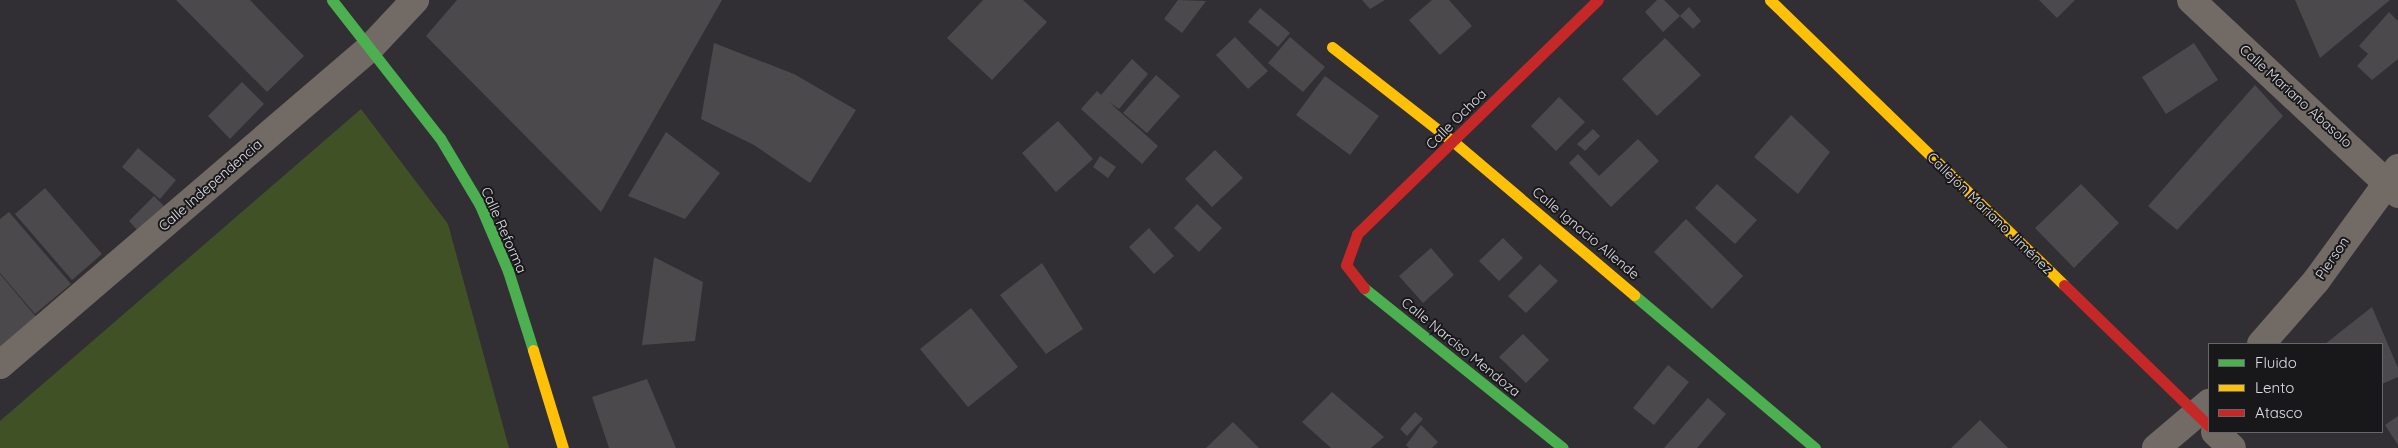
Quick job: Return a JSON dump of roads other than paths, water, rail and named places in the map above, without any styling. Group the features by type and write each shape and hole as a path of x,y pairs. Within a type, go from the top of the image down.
{"street":[{"name":"Calle Reforma","path":"332,0 440,138 480,205 508,271 563,448"},
{"name":"Calle Independencia","path":"0,365 370,48 415,0"},
{"name":"Calle Ochoa","path":"1346,265 1356,234 1455,143 1598,0"},
{"name":"Callejón Mariano Jiménez","path":"1770,0 2208,419"},
{"name":"Calle Mariano Abasolo","path":"2191,0 2395,181"},
{"name":"Calle Ignacio Allende","path":"1332,47 1455,143 1815,448"},
{"name":"Pierson","path":"2262,343 2316,281 2395,181"},
{"name":"Calle Narciso Mendoza","path":"1346,265 1363,287 1563,448"},
{"path":"2156,448 2208,419"},
{"name":"Callejón Mariano Jiménez","path":"2220,433 2232,448"}]}
